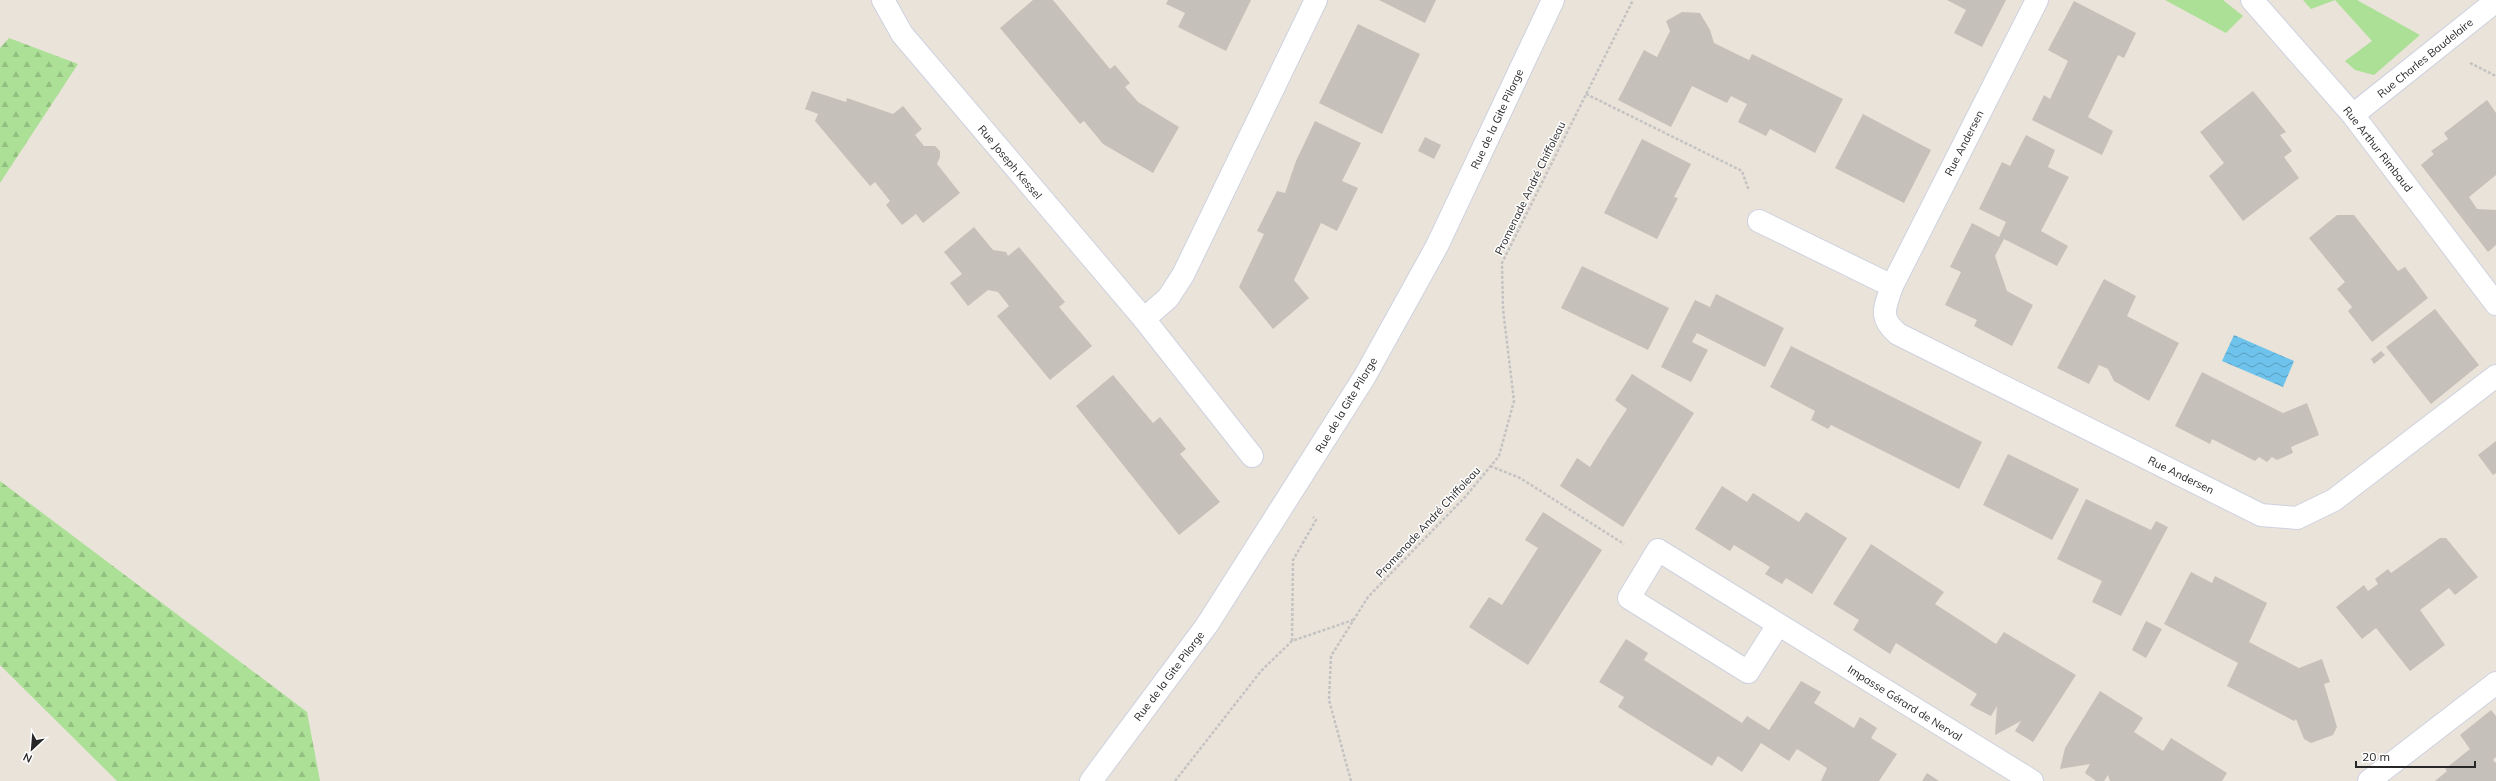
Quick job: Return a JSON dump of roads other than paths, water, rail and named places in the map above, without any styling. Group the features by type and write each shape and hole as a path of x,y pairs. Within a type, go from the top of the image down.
{"street":[{"name":"Rue Joseph Kessel","path":"883,0 902,34 1144,319 1252,456"},
{"path":"1144,319 1168,298 1183,275 1316,0"},
{"name":"Rue de la Gite Pilorge","path":"1091,781 1207,625 1365,376 1437,246 1553,0"},
{"name":"Rue Andersen","path":"2037,0 1892,286 1884,312 1887,324 1898,334 2261,515 2297,518 2334,500 2496,376"},
{"name":"Rue Arthur Rimbaud","path":"2252,0 2353,115 2496,304"},
{"name":"Rue Charles Baudelaire","path":"2353,115 2496,1"},
{"path":"1759,221 1892,286"},
{"name":"Impasse Gérard de Nerval","path":"1778,625 1748,672 1628,598 1658,550 2032,781"},
{"path":"2369,781 2496,682"}],"water":[{"path":"2234,335 2294,361 2283,387 2222,361"}]}
